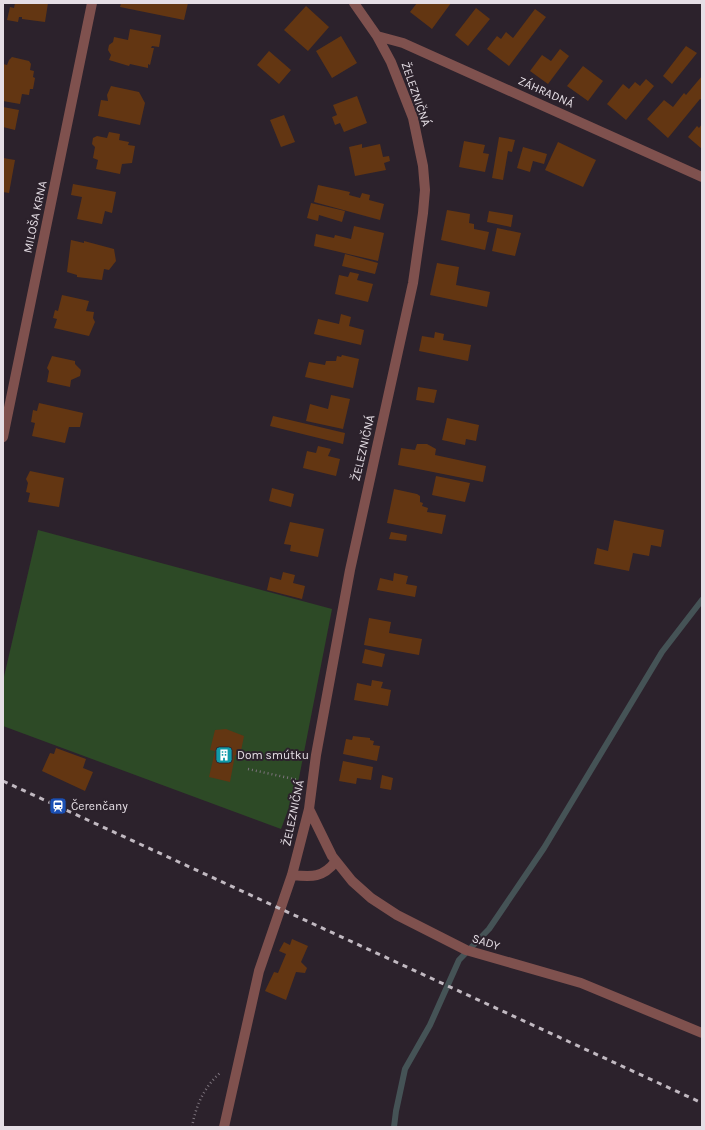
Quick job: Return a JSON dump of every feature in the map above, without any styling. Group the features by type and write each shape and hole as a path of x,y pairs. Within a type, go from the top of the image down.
{"street":[{"name":"MILOŠA KRNA","path":"3,437 92,3"},
{"name":"ŽELEZNIČNÁ","path":"239,1055 259,971 292,875 309,809 312,782 349,578 412,283 423,213 425,190 423,166 413,118 391,62 377,36 354,3"},
{"name":"ZÁHRADNÁ","path":"377,36 404,43 702,177"},
{"name":"SADY","path":"309,809 326,845 336,861 352,881 371,898 397,915 448,942 480,955 581,983 702,1034"},
{"path":"292,875 312,878 330,870 336,861"},
{"path":"224,1127 239,1055"}],"path":[{"path":"248,769 312,782"},
{"path":"192,1127 201,1096 212,1080 239,1055"}],"green space":[{"path":"38,530 332,609 298,783 281,829 3,726 3,681"}],"building":[{"path":"15,3 48,3 45,22 22,19 22,17 19,17 18,22 7,20 10,7 14,8"},
{"path":"121,3 188,3 184,20 120,7"},
{"path":"417,3 451,3 432,29 410,12"},
{"path":"306,6 329,27 308,51 284,30"},
{"path":"476,8 490,19 468,46 455,35"},
{"path":"535,9 546,17 509,66 487,49 497,36 501,39 506,32 513,38"},
{"path":"130,29 161,35 159,47 152,46 151,48 154,48 148,68 130,64 129,66 109,60 111,55 108,50 109,45 113,42 114,37 128,40"},
{"path":"341,36 357,63 332,78 316,51"},
{"path":"686,46 697,53 672,84 663,76"},
{"path":"560,49 569,56 548,84 530,71 542,55 551,61"},
{"path":"269,51 291,70 279,84 257,65"},
{"path":"12,57 29,61 31,64 30,70 34,71 33,77 35,78 33,89 30,89 29,95 22,94 20,104 3,101 3,64 7,65"},
{"path":"583,66 603,81 588,101 567,86"},
{"path":"702,76 702,100 700,99 668,138 647,119 664,100 673,107 684,93 686,95"},
{"path":"646,79 654,86 626,120 607,104 623,84 629,89 635,82 640,86"},
{"path":"111,86 139,92 145,103 140,125 98,116 101,100 108,101 107,95"},
{"path":"357,96 367,123 344,132 340,123 335,125 332,117 337,115 333,105"},
{"path":"3,107 19,110 15,130 3,127"},
{"path":"284,115 295,142 281,147 270,120"},
{"path":"702,124 702,149 688,137 697,126 699,128"},
{"path":"109,132 120,134 119,140 129,142 128,145 135,146 132,163 122,164 120,174 96,169 98,160 93,158 95,147 92,144 93,138 97,136 107,138"},
{"path":"499,137 515,140 512,152 508,151 503,180 492,178"},
{"path":"464,141 485,145 483,153 489,154 485,172 459,167"},
{"path":"558,142 596,160 583,187 545,170"},
{"path":"362,144 362,148 380,144 383,157 389,156 390,161 384,163 386,170 355,176 349,147"},
{"path":"523,147 547,154 544,164 533,161 530,172 517,168"},
{"path":"3,158 15,160 9,193 3,192"},
{"path":"73,184 116,192 112,213 105,211 102,224 77,219 82,197 71,195"},
{"path":"318,185 350,192 349,195 360,198 362,193 370,195 369,200 384,204 380,220 314,202"},
{"path":"311,203 345,211 342,222 319,215 318,221 307,218"},
{"path":"447,210 470,214 469,223 474,224 474,229 489,232 485,250 441,240"},
{"path":"489,211 513,215 511,227 487,222"},
{"path":"354,226 384,233 378,261 314,246 316,234 334,238 335,235 351,239"},
{"path":"497,228 521,233 515,256 492,251"},
{"path":"71,240 84,243 84,241 114,249 116,261 109,270 104,269 102,280 77,277 77,275 67,272"},
{"path":"345,254 378,263 375,274 342,266"},
{"path":"437,263 459,267 456,285 490,292 487,307 430,295"},
{"path":"350,272 359,274 357,280 373,284 368,302 335,294 339,275 348,277"},
{"path":"62,295 89,301 86,311 94,312 93,318 95,322 89,336 54,328 57,319 53,318 55,310 58,311"},
{"path":"341,314 351,317 349,326 364,330 361,345 314,334 318,319 339,324"},
{"path":"435,332 444,334 443,340 471,345 468,361 419,351 422,336 434,338"},
{"path":"342,355 359,359 353,388 305,377 309,362 325,365 326,361 336,361 337,356 341,357"},
{"path":"52,356 75,361 75,364 81,370 80,376 71,380 70,387 47,382 49,371 47,368"},
{"path":"418,387 437,390 434,403 416,400"},
{"path":"331,395 350,399 343,429 306,421 310,404 328,409"},
{"path":"39,403 83,413 80,427 69,427 65,443 32,436 35,423 31,422 33,410 37,411"},
{"path":"273,416 345,433 343,444 270,426"},
{"path":"447,418 479,425 476,441 466,439 465,445 442,440"},
{"path":"417,444 427,444 436,449 435,455 486,466 483,482 398,465 401,448 415,450"},
{"path":"318,446 331,449 328,456 340,459 336,476 303,468 307,451 316,453"},
{"path":"30,471 64,478 59,507 28,502 30,493 26,492 28,483 26,479"},
{"path":"436,476 470,483 465,502 432,495"},
{"path":"272,488 294,494 291,507 269,501"},
{"path":"394,489 420,496 420,502 423,503 422,506 428,508 427,512 446,515 442,534 387,523"},
{"path":"614,520 664,530 661,547 651,545 649,556 633,553 629,571 594,564 597,548 608,551"},
{"path":"290,522 324,529 318,557 290,551 291,545 284,544"},
{"path":"391,532 407,535 406,541 389,539"},
{"path":"283,572 295,575 293,583 305,586 302,599 267,590 270,577 281,580"},
{"path":"394,573 408,576 406,584 417,586 415,597 377,590 380,578 393,581"},
{"path":"369,618 391,622 389,633 422,639 419,655 364,645"},
{"path":"365,649 385,654 382,667 362,663"},
{"path":"372,680 383,682 381,688 391,690 388,706 354,700 357,683 371,686"},
{"name":"Dom smútku","path":"226,729 244,736 240,756 235,755 230,782 209,777 215,751 210,750 215,730"},
{"path":"353,736 370,738 370,740 374,741 373,745 380,746 377,761 343,754 346,739 352,740"},
{"path":"56,748 86,759 83,768 93,772 85,791 42,771 50,753 54,754"},
{"path":"343,761 373,767 371,780 357,778 356,784 339,781"},
{"path":"382,775 393,778 391,790 380,788"},
{"path":"292,939 308,946 301,962 307,968 305,973 296,972 286,1000 265,991 274,972 278,973 286,954 279,951 284,942 290,945"}],"waterway":[{"path":"394,1127 405,1069 430,1025 459,960 489,929 544,848 662,652 702,600"}],"railway":[{"path":"3,781 702,1103"}],"place":[{"name":"Dom smútku","path":"224,755"},
{"name":"Čerenčany","path":"58,806"}]}
